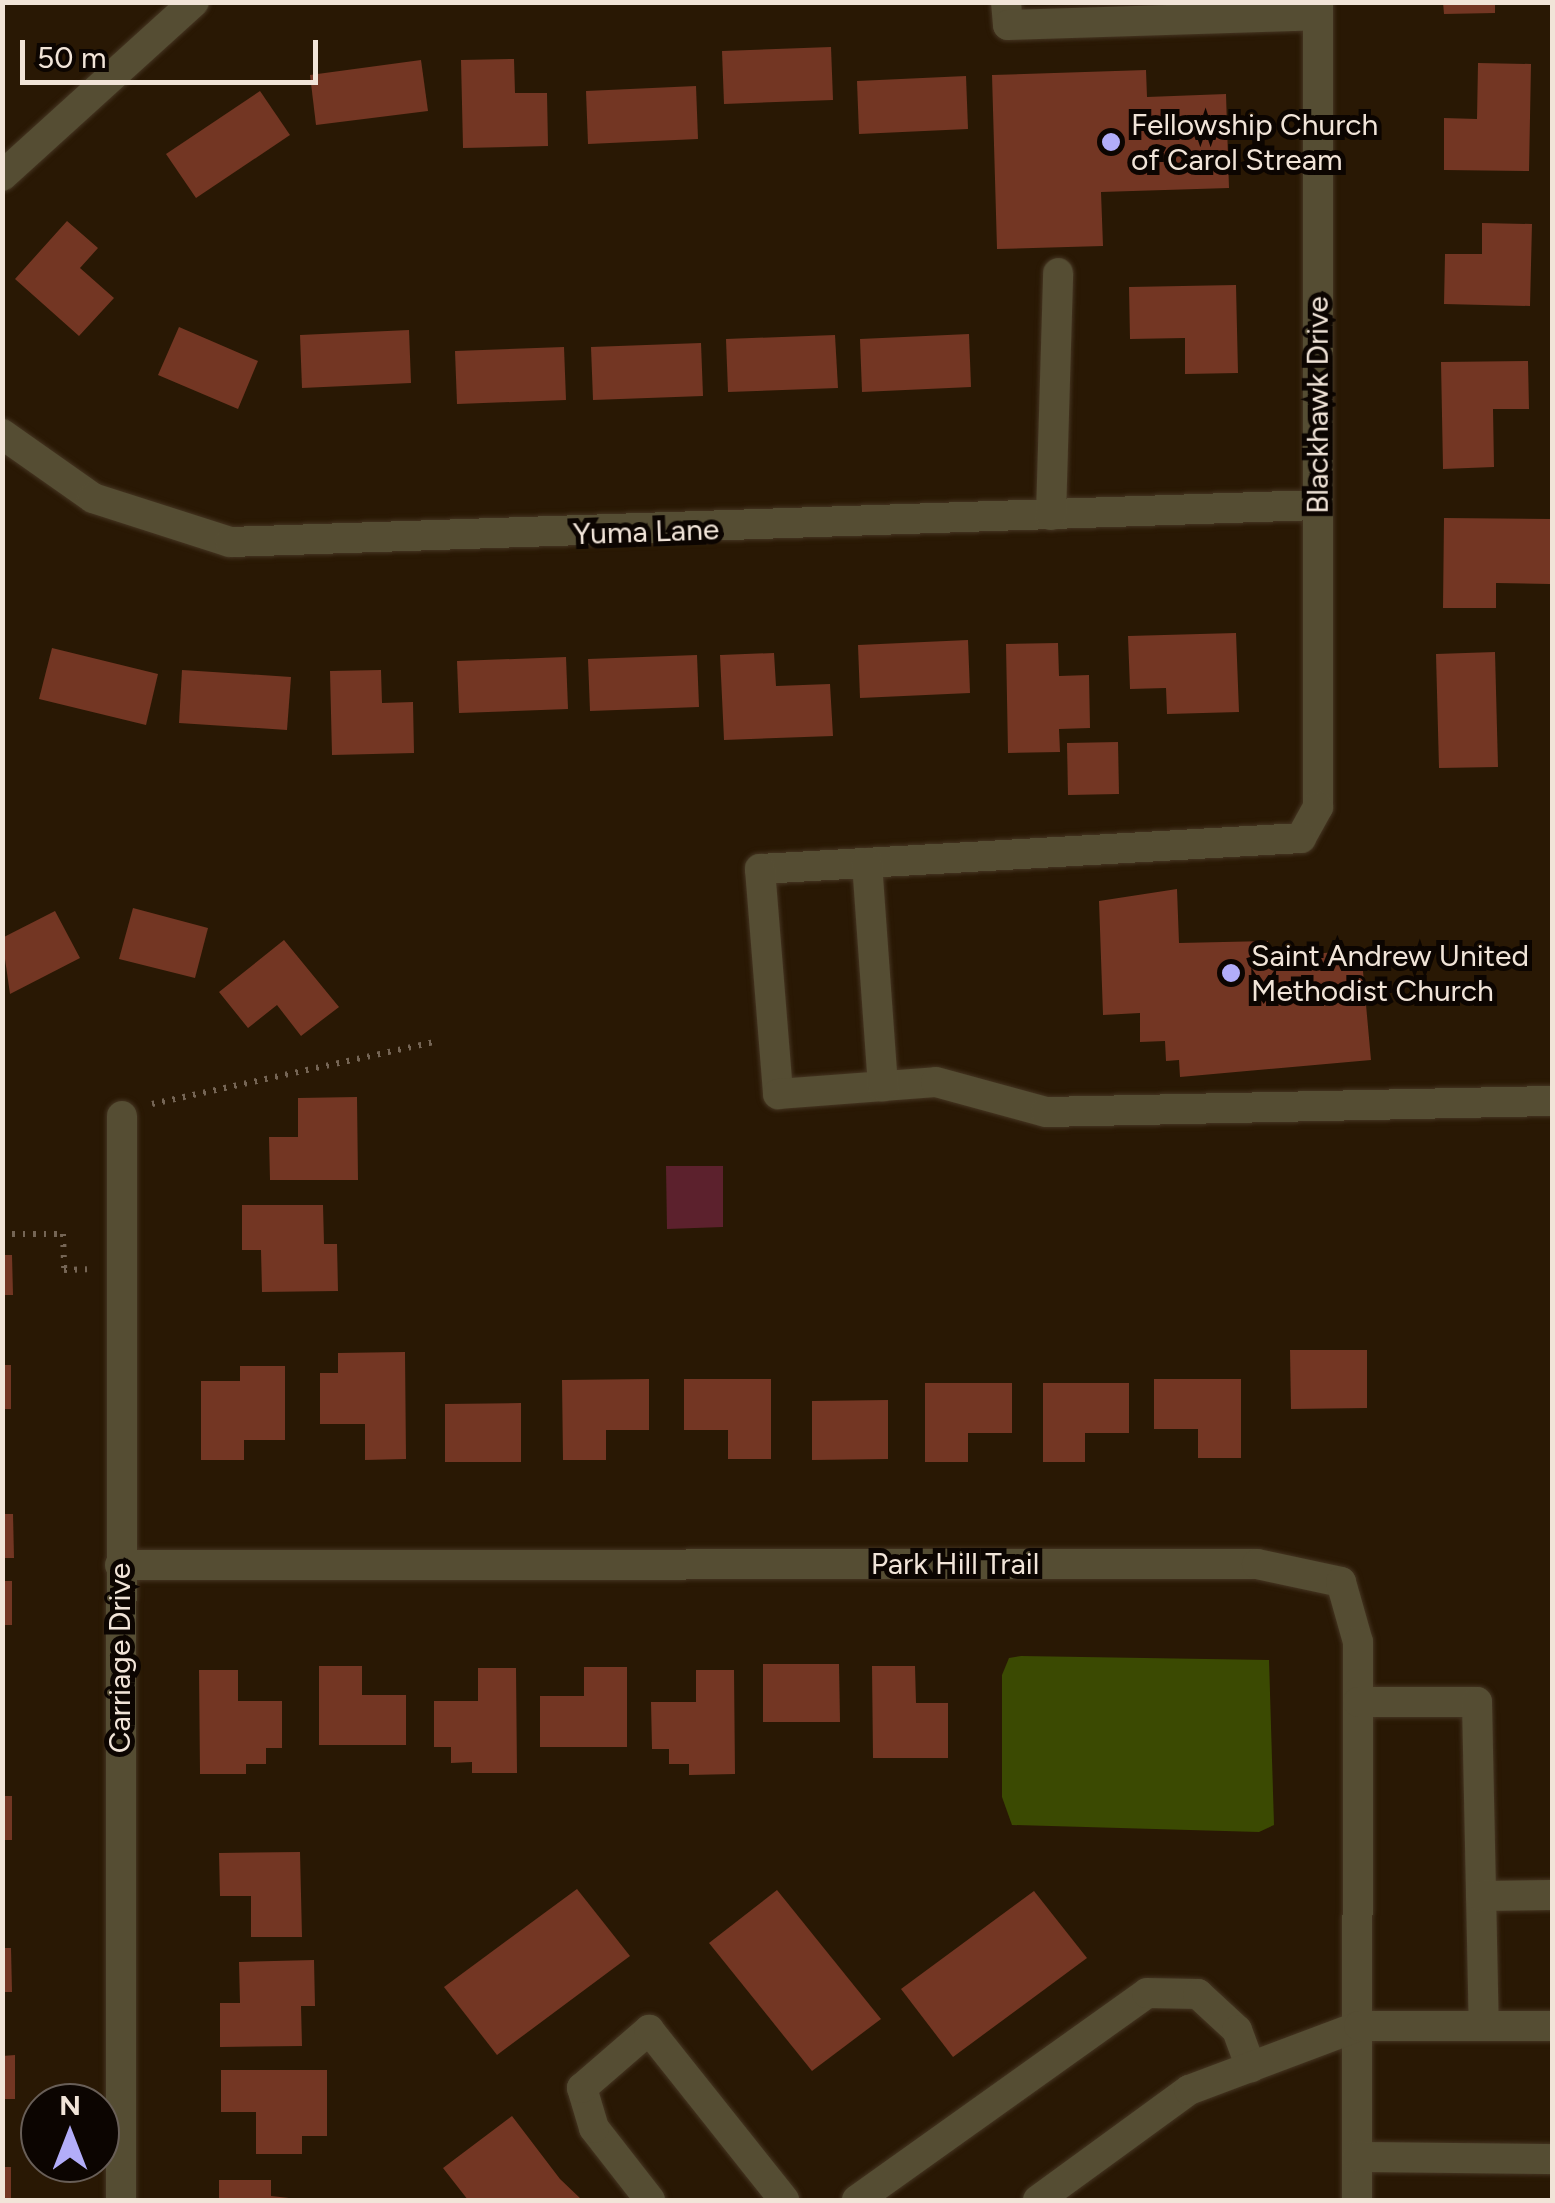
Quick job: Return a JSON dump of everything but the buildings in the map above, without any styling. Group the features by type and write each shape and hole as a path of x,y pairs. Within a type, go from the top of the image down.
{"street":[{"path":"3,175 194,2"},
{"path":"1006,2 1008,25 1318,9"},
{"name":"Blackhawk Drive","path":"867,863 1301,838 1318,807 1318,9"},
{"path":"1052,516 1058,274"},
{"name":"Yuma Lane","path":"2,434 93,498 230,542 1318,505"},
{"path":"884,1086 867,863 760,869 778,1094 884,1086 936,1082 1046,1112 1552,1101"},
{"name":"Carriage Drive","path":"121,2200 122,1116"},
{"name":"Park Hill Trail","path":"120,1565 1296,1567 1340,1582 1358,1642 1357,2200"},
{"path":"1358,1702 1477,1702 1484,2026"},
{"path":"1481,1896 1552,1895"},
{"path":"857,2200 1148,1993 1198,1994 1237,2030 1252,2068"},
{"path":"1038,2200 1189,2090 1359,2026 1552,2026"},
{"path":"650,2200 594,2128 582,2088 650,2030 784,2200"},
{"path":"1357,2158 1552,2160"}],"path":[{"path":"122,1116 190,1090 438,1041"},
{"path":"2,1234 63,1234 64,1270 120,1268"}],"shaded area":[{"path":"666,1166 723,1166 723,1227 667,1229"},
{"path":"1009,1658 1269,1660 1274,1825 1259,1832 1012,1825 1002,1797 1002,1675"}],"place":[{"name":"Fellowship Church of Carol Stream","path":"1111,142"},
{"name":"Saint Andrew United Methodist Church","path":"1231,973"}]}
